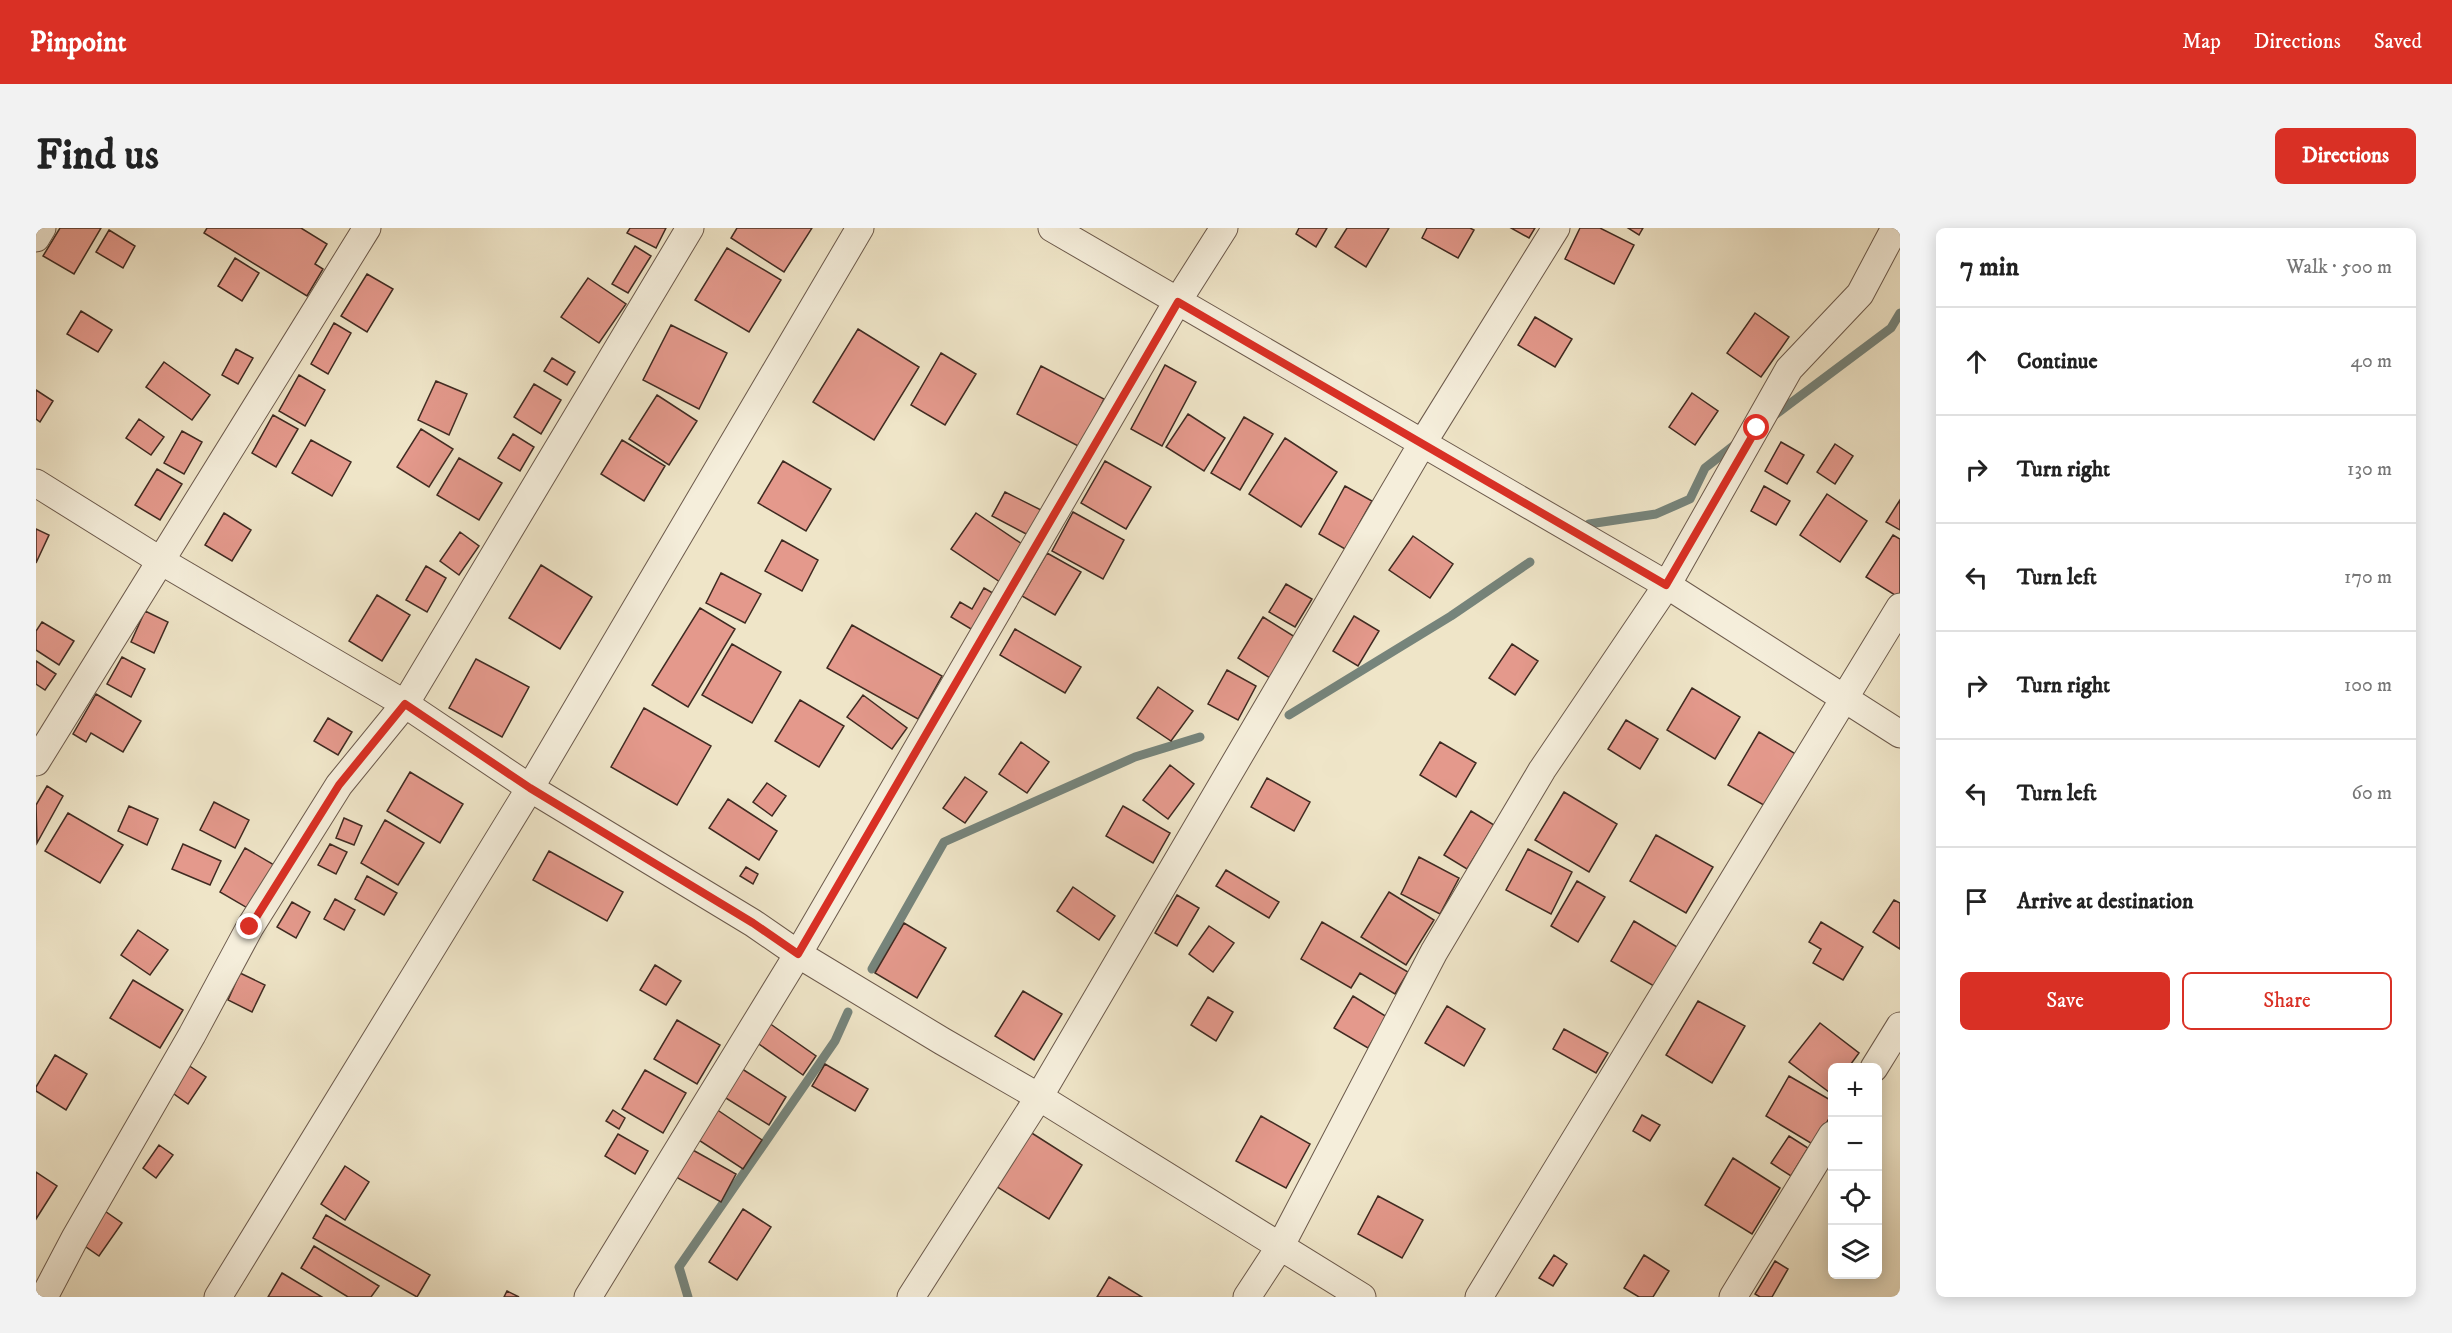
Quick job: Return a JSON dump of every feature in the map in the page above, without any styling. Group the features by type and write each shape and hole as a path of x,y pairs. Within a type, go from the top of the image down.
{"street":[{"path":"36,238 42,228"},
{"path":"36,762 367,228"},
{"path":"44,1297 75,1238 192,1035 250,927 339,785 405,704 690,228"},
{"path":"218,1297 530,788 860,228"},
{"path":"1052,228 1666,585 1900,734"},
{"path":"588,1297 798,954 1178,302 1224,228"},
{"path":"911,1297 1039,1097 1422,444 1556,228"},
{"path":"1247,1297 1281,1245 1440,942 1542,770 1666,585 1790,369 1860,294 1895,228"},
{"path":"36,483 161,561 405,704 530,788 753,923 798,954 1039,1097 1281,1245 1362,1297"},
{"path":"1479,1297 1900,608"},
{"path":"1877,1063 1900,1026"},
{"path":"1733,1297 1828,1143"}],"building":[{"path":"60,228 101,228 74,274 43,256"},
{"path":"207,228 301,228 327,244 315,264 323,269 307,296 204,233"},
{"path":"630,228 666,228 656,248 627,233"},
{"path":"737,228 812,228 784,272 731,238"},
{"path":"1299,228 1327,228 1316,247 1296,234"},
{"path":"1347,228 1389,228 1366,267 1335,247"},
{"path":"1427,228 1470,228 1474,230 1458,258 1422,238"},
{"path":"1511,228 1535,228 1529,238"},
{"path":"1580,228 1600,228 1634,245 1614,284 1565,259"},
{"path":"1628,228 1643,228 1639,235"},
{"path":"109,230 135,246 123,268 96,252"},
{"path":"635,246 651,256 628,293 612,284"},
{"path":"727,248 781,280 749,332 695,300"},
{"path":"235,258 259,273 242,301 218,286"},
{"path":"367,274 393,289 367,332 341,316"},
{"path":"588,278 626,304 599,343 561,317"},
{"path":"81,311 112,330 98,352 67,334"},
{"path":"1755,313 1789,337 1761,377 1727,353"},
{"path":"1535,317 1572,339 1555,367 1518,345"},
{"path":"334,323 351,333 328,374 311,364"},
{"path":"671,325 727,353 699,409 643,380"},
{"path":"858,329 919,367 874,440 813,402"},
{"path":"236,349 253,358 238,384 222,375"},
{"path":"941,353 976,374 945,425 911,405"},
{"path":"552,358 575,372 567,385 544,371"},
{"path":"164,362 210,395 192,420 146,387"},
{"path":"1165,365 1196,382 1162,446 1131,429"},
{"path":"1041,366 1104,399 1080,447 1017,414"},
{"path":"299,375 325,390 305,426 279,411"},
{"path":"436,381 467,394 449,435 418,420"},
{"path":"534,384 561,400 541,434 514,417"},
{"path":"36,390 53,401 40,422 36,419"},
{"path":"1692,393 1718,411 1695,445 1669,427"},
{"path":"657,395 697,421 669,465 629,439"},
{"path":"1188,414 1225,438 1204,471 1166,447"},
{"path":"273,415 298,429 276,467 252,453"},
{"path":"1244,417 1273,434 1240,490 1211,473"},
{"path":"139,419 164,437 151,455 126,438"},
{"path":"421,429 453,449 429,487 397,467"},
{"path":"182,431 202,442 184,474 164,463"},
{"path":"513,434 534,447 520,471 498,458"},
{"path":"1285,438 1337,472 1301,527 1249,494"},
{"path":"311,440 351,462 332,496 292,473"},
{"path":"622,440 665,466 644,501 601,474"},
{"path":"1781,442 1804,455 1787,484 1765,471"},
{"path":"1835,444 1853,456 1835,484 1817,472"},
{"path":"459,458 502,483 479,520 437,495"},
{"path":"783,461 831,489 806,531 758,503"},
{"path":"1105,461 1151,487 1126,529 1081,503"},
{"path":"157,469 182,484 160,520 135,505"},
{"path":"1345,486 1372,501 1345,549 1319,534"},
{"path":"1764,486 1790,501 1776,525 1751,511"},
{"path":"1005,492 1045,512 1032,537 992,516"},
{"path":"1827,494 1867,521 1840,562 1800,535"},
{"path":"1900,500 1900,530 1886,522"},
{"path":"1073,512 1124,540 1103,579 1052,551"},
{"path":"224,513 251,530 232,561 205,545"},
{"path":"976,513 1025,546 1000,582 951,549"},
{"path":"36,529 49,535 36,563"},
{"path":"460,532 479,546 459,575 440,561"},
{"path":"1893,535 1900,539 1900,593 1898,597 1866,577"},
{"path":"1413,536 1453,564 1430,598 1389,570"},
{"path":"782,540 818,560 802,591 765,571"},
{"path":"1047,553 1081,572 1055,615 1022,596"},
{"path":"541,565 592,597 560,649 509,618"},
{"path":"426,566 446,578 427,612 406,600"},
{"path":"721,573 761,594 745,623 706,603"},
{"path":"1286,584 1312,599 1295,627 1269,612"},
{"path":"984,588 998,596 976,632 951,617 960,602 972,609"},
{"path":"377,595 410,615 382,661 349,641"},
{"path":"700,608 735,629 688,707 652,685"},
{"path":"145,611 168,622 154,653 131,642"},
{"path":"1354,616 1379,631 1358,666 1333,651"},
{"path":"1263,617 1295,637 1270,678 1238,658"},
{"path":"42,622 74,641 59,665 36,650 36,631"},
{"path":"852,625 942,676 918,719 827,668"},
{"path":"1015,629 1081,667 1065,693 1000,655"},
{"path":"732,644 781,672 752,723 702,695"},
{"path":"1512,644 1538,661 1515,695 1489,678"},
{"path":"122,657 145,669 131,697 107,684"},
{"path":"476,659 529,687 502,737 449,708"},
{"path":"36,661 56,674 45,690 36,684"},
{"path":"1227,670 1256,686 1238,720 1208,704"},
{"path":"1158,687 1193,711 1171,741 1137,718"},
{"path":"1692,688 1740,717 1715,759 1667,730"},
{"path":"96,694 141,721 123,752 91,733 86,742 73,734"},
{"path":"863,695 907,728 892,749 847,717"},
{"path":"800,700 844,726 819,767 775,741"},
{"path":"644,708 711,746 677,805 611,767"},
{"path":"328,718 352,732 338,755 314,741"},
{"path":"1626,720 1658,739 1640,769 1608,749"},
{"path":"1759,732 1799,756 1769,808 1728,785"},
{"path":"1021,742 1049,762 1027,793 999,774"},
{"path":"1440,742 1476,763 1456,797 1420,775"},
{"path":"1170,765 1194,784 1168,819 1143,800"},
{"path":"410,772 463,804 440,843 387,811"},
{"path":"965,777 987,792 965,823 943,808"},
{"path":"1267,778 1310,802 1294,831 1251,807"},
{"path":"767,783 786,796 772,816 753,802"},
{"path":"47,786 63,796 37,843 36,805"},
{"path":"1564,792 1617,824 1589,872 1535,840"},
{"path":"728,799 777,831 759,860 709,828"},
{"path":"214,802 249,820 235,848 200,830"},
{"path":"129,806 158,819 147,845 118,831"},
{"path":"1123,806 1170,833 1153,863 1106,836"},
{"path":"1471,811 1494,825 1467,869 1444,855"},
{"path":"68,813 123,845 100,883 45,851"},
{"path":"344,818 362,826 354,845 336,838"},
{"path":"385,820 424,843 398,885 361,863"},
{"path":"1656,835 1713,867 1686,913 1630,881"},
{"path":"183,844 221,861 210,885 172,869"},
{"path":"330,844 347,852 336,874 318,865"},
{"path":"245,848 281,869 256,913 220,892"},
{"path":"1528,849 1572,872 1551,914 1506,890"},
{"path":"549,851 623,892 607,921 533,880"},
{"path":"1419,857 1459,878 1440,914 1401,894"},
{"path":"746,867 758,874 753,884 740,876"},
{"path":"1226,870 1279,902 1269,918 1216,886"},
{"path":"367,876 397,893 384,915 355,899"},
{"path":"1577,881 1605,897 1578,942 1551,926"},
{"path":"1073,887 1115,916 1099,940 1057,911"},
{"path":"1389,892 1434,920 1406,965 1361,937"},
{"path":"1177,895 1199,908 1177,946 1155,933"},
{"path":"335,899 355,910 344,930 324,919"},
{"path":"1894,900 1900,903 1900,949 1873,932"},
{"path":"292,902 310,912 296,938 277,927"},
{"path":"1634,921 1682,950 1659,989 1611,961"},
{"path":"1322,922 1408,972 1395,994 1360,973 1351,988 1301,959"},
{"path":"1821,922 1863,947 1843,980 1813,963 1821,949 1809,942"},
{"path":"904,923 946,948 917,998 875,973"},
{"path":"1209,926 1234,943 1213,972 1189,954"},
{"path":"138,930 168,950 150,975 121,955"},
{"path":"655,965 681,981 666,1005 640,990"},
{"path":"240,973 265,985 252,1012 228,1000"},
{"path":"133,980 183,1010 160,1048 110,1018"},
{"path":"1023,991 1062,1014 1034,1060 995,1036"},
{"path":"1353,996 1387,1017 1368,1048 1334,1028"},
{"path":"1208,997 1233,1012 1216,1041 1191,1025"},
{"path":"1698,1001 1745,1026 1712,1083 1666,1055"},
{"path":"1447,1006 1485,1029 1464,1066 1425,1043"},
{"path":"677,1020 720,1045 697,1084 654,1059"},
{"path":"769,1023 816,1056 803,1075 756,1042"},
{"path":"1820,1023 1859,1053 1852,1063 1828,1063 1828,1091 1789,1062"},
{"path":"1564,1029 1608,1053 1596,1073 1553,1049"},
{"path":"55,1055 87,1074 66,1110 36,1091 36,1087"},
{"path":"185,1063 206,1077 188,1104 167,1089"},
{"path":"825,1064 868,1089 855,1111 812,1086"},
{"path":"739,1067 786,1097 769,1125 721,1095"},
{"path":"645,1070 686,1093 663,1133 622,1109"},
{"path":"1789,1076 1828,1099 1828,1120 1814,1145 1766,1116"},
{"path":"710,1105 762,1140 743,1169 691,1135"},
{"path":"613,1110 625,1118 619,1129 606,1121"},
{"path":"1642,1115 1660,1125 1650,1141 1633,1131"},
{"path":"1261,1116 1310,1144 1286,1188 1236,1161"},
{"path":"1027,1130 1082,1165 1049,1219 994,1185"},
{"path":"618,1134 648,1151 635,1174 605,1156"},
{"path":"1789,1136 1808,1148 1791,1176 1771,1163"},
{"path":"159,1145 173,1155 156,1178 143,1168"},
{"path":"691,1149 736,1174 721,1202 676,1177"},
{"path":"1733,1158 1780,1188 1752,1234 1705,1205"},
{"path":"345,1166 369,1182 345,1220 321,1204"},
{"path":"36,1172 57,1186 36,1219"},
{"path":"1378,1196 1423,1220 1402,1258 1358,1234"},
{"path":"99,1207 122,1223 99,1256 76,1240"},
{"path":"743,1209 771,1227 737,1280 709,1262"},
{"path":"326,1215 430,1275 417,1297 313,1238"},
{"path":"314,1246 379,1286 371,1297 348,1297 301,1268"},
{"path":"1554,1255 1567,1264 1553,1286 1539,1278"},
{"path":"1644,1255 1669,1271 1653,1297 1639,1297 1624,1288"},
{"path":"1775,1261 1788,1269 1772,1297 1760,1297 1755,1294"},
{"path":"282,1273 322,1297 268,1297"},
{"path":"1109,1277 1142,1297 1097,1297"},
{"path":"507,1291 519,1297 504,1297"}],"waterway":[{"path":"1772,417 1891,328 1900,313"},
{"path":"1589,524 1656,514 1690,499 1705,468 1737,443"},
{"path":"1289,715 1451,616 1530,562"},
{"path":"872,969 944,842 1135,757 1200,737"},
{"path":"688,1297 679,1267 835,1041 848,1012"}],"route":[{"path":"250,927 339,785 405,704 530,788 753,923 798,954 1178,302 1666,585 1757,428"}]}
